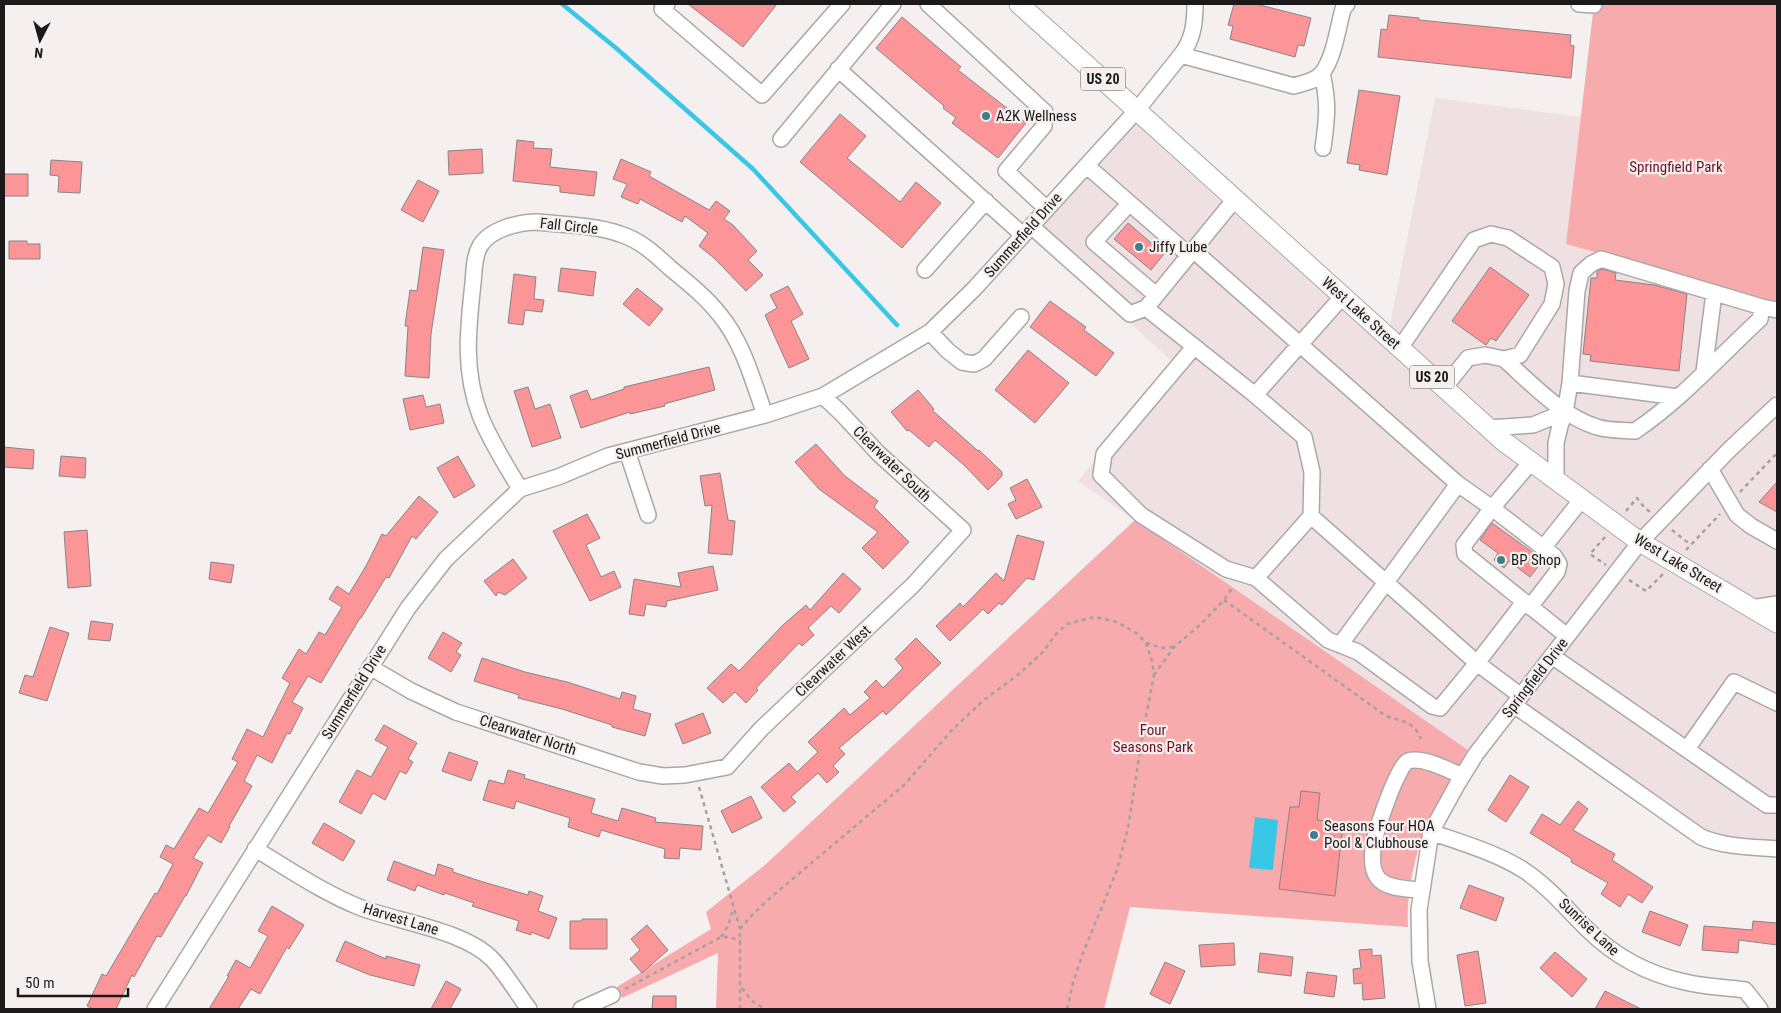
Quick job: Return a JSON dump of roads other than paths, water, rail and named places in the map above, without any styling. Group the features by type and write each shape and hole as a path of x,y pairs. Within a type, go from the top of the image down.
{"main road":[{"name":"West Lake Street","path":"1019,4 1502,441 1640,542 1777,623"}],"street":[{"path":"666,4 662,9 762,96 842,4"},
{"path":"781,139 893,4"},
{"path":"928,4 1045,112 1044,126 1006,171 1047,209"},
{"name":"Summerfield Drive","path":"155,1009 408,608 446,559 520,489 558,477 608,456 765,415 823,396 930,332 974,289 1137,110 1186,48 1193,34 1195,4"},
{"path":"1181,55 1294,86 1316,77 1330,56 1343,9 1347,4"},
{"path":"838,69 986,201 1027,231 1130,314 1146,308 1235,199"},
{"path":"1316,77 1327,95 1328,111 1323,148"},
{"path":"1087,166 1129,204 1191,252 1300,344 1458,484 1554,556 1559,564 1557,572 1527,604 1440,708 1432,706 1358,652 1328,640 1256,578 1226,569 1141,515 1101,475 1104,454 1194,347"},
{"path":"925,270 986,201"},
{"path":"1129,204 1094,242 1156,295"},
{"name":"Fall Circle","path":"520,489 480,415 472,388 467,345 475,265 480,246 492,233 527,222 604,229 631,238 653,252 720,315 748,366 765,415"},
{"path":"1400,348 1474,240 1491,234 1508,238 1552,267 1556,284 1552,304 1520,355 1504,359 1485,355 1468,358 1444,388"},
{"path":"1556,480 1556,443 1566,412 1570,383 1577,290 1582,274 1591,264 1601,259 1777,310"},
{"path":"1704,372 1714,293"},
{"path":"1255,395 1343,296"},
{"path":"1504,359 1566,412 1598,428 1635,431 1654,419 1760,319 1762,307"},
{"path":"1146,308 1255,395 1304,438 1312,472 1312,516 1256,578"},
{"path":"930,332 948,351 962,362 974,364 984,359 1021,317"},
{"path":"1570,383 1678,397"},
{"name":"Clearwater South","path":"823,396 842,413 878,453 963,530"},
{"name":"Springfield Drive","path":"1428,1009 1420,961 1419,910 1421,890 1432,832 1462,776 1476,754 1640,542 1710,469 1777,405"},
{"path":"1488,428 1533,425 1566,412"},
{"path":"627,451 648,515"},
{"path":"1531,462 1464,545 1465,554 1567,636"},
{"path":"1710,469 1737,515 1751,526 1777,541"},
{"path":"1340,645 1458,484"},
{"path":"1543,548 1582,499"},
{"path":"1312,516 1518,701 1701,837 1712,842 1727,845 1777,850"},
{"name":"Clearwater West","path":"694,774 727,767 762,729 913,585 963,530"},
{"path":"1752,608 1777,604"},
{"path":"1552,656 1766,805 1777,805"},
{"name":"Clearwater North","path":"370,667 412,691 456,712 640,772 663,776 694,774"},
{"path":"1687,749 1734,682 1777,703"},
{"path":"1421,890 1388,885 1378,879 1373,868 1372,848 1396,778 1405,762 1411,760 1436,764 1462,776"},
{"name":"Sunrise Lane","path":"1432,832 1494,854 1522,869 1539,881 1607,948 1638,966 1685,982 1745,990 1757,1004"},
{"name":"Harvest Lane","path":"255,849 332,895 372,912 448,933 478,948 492,959 529,1009"},
{"path":"581,1009 612,996"}],"water":[{"path":"1255,817 1278,820 1273,870 1249,868"}],"waterway":[{"path":"562,4 616,48 753,169 897,325"}],"place":[{"name":"A2K Wellness","path":"986,116"},
{"name":"Jiffy Lube","path":"1139,247"},
{"name":"BP Shop","path":"1501,560"},
{"name":"Seasons Four HOA Pool & Clubhouse","path":"1314,835"}],"park label":[{"name":"Springfield Park","path":"1676,167"},
{"name":"Four Seasons Park","path":"1153,738"}]}
